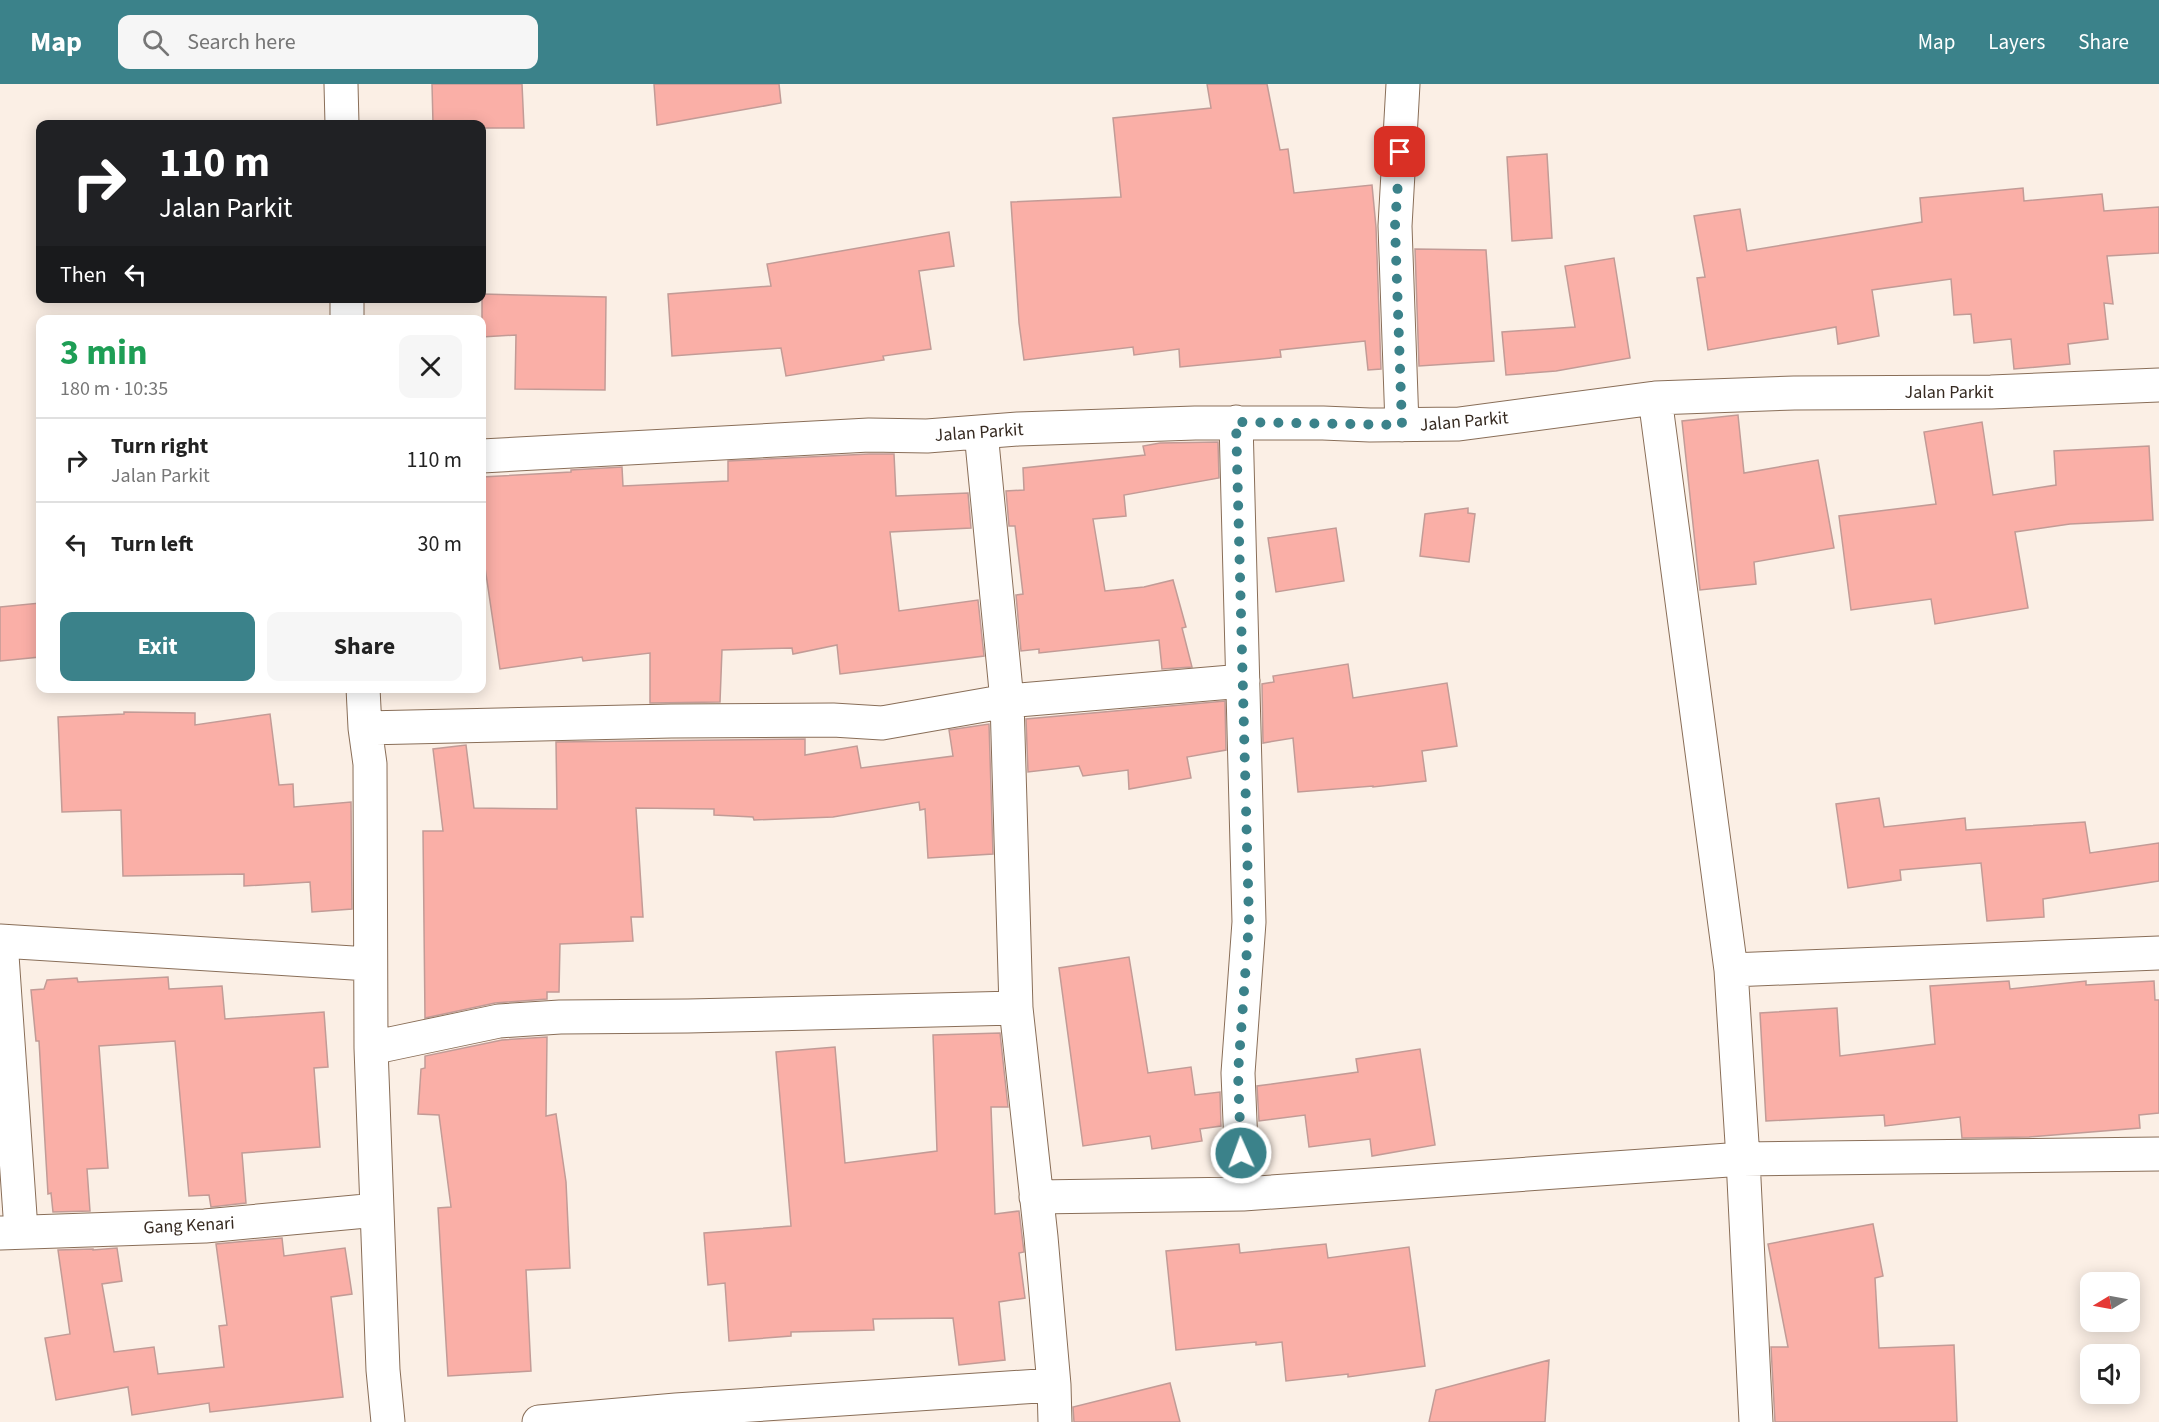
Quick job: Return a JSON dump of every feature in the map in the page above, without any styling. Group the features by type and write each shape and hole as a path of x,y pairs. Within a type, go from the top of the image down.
{"street":[{"path":"341,84 342,120"},
{"path":"1402,425 1395,226 1403,84"},
{"name":"Jalan Parkit","path":"486,456 869,435 927,436 1018,429 1236,422 1460,424 1654,398 1794,393 1991,392 2159,385"},
{"path":"1654,398 1731,970 1756,1422"},
{"path":"1236,422 1240,653 1243,681 1249,922 1238,1073 1243,1194"},
{"path":"981,432 1007,701 1016,1008 1056,1422"},
{"path":"365,728 683,721 833,720 882,723 1007,701 1243,681"},
{"path":"363,693 370,764 370,1048 383,1370 388,1422"},
{"path":"11,1232 1,941 369,964"},
{"path":"1731,970 2159,952"},
{"path":"370,1048 498,1022 560,1017 1016,1008"},
{"path":"1036,1197 1243,1194 1743,1159 2159,1154"},
{"name":"Gang Kenari","path":"11,1232 205,1226 377,1210"},
{"path":"540,1422 676,1410 1054,1385"}],"building":[{"path":"432,84 522,84 524,128 486,128 486,120 433,120"},
{"path":"654,84 779,84 781,103 657,125"},
{"path":"1207,84 1267,84 1280,150 1288,149 1294,193 1372,185 1376,227 1381,369 1368,370 1365,341 1280,350 1281,357 1180,367 1179,349 1134,355 1133,347 1024,360 1019,323 1011,202 1121,197 1113,118 1211,108"},
{"path":"1547,154 1552,238 1512,241 1507,157"},
{"path":"2023,188 2024,201 2102,194 2104,211 2159,207 2159,253 2107,256 2113,304 2104,303 2108,339 2068,344 2070,364 2014,369 2011,339 1974,343 1971,314 1954,315 1951,279 1872,290 1879,336 1838,344 1836,327 1708,350 1697,278 1705,277 1694,216 1740,209 1747,251 1922,222 1920,198"},
{"path":"949,232 954,266 919,271 931,349 883,356 884,360 786,376 781,348 672,356 668,294 771,286 767,264"},
{"path":"1415,249 1486,250 1494,361 1419,366"},
{"path":"1614,258 1630,358 1556,371 1506,375 1502,332 1575,327 1565,266"},
{"path":"486,294 606,297 605,390 515,389 516,335 486,337 486,315 482,315 482,303 486,303"},
{"path":"1738,415 1744,473 1818,460 1834,548 1754,562 1756,584 1700,590 1682,421"},
{"path":"1982,422 1993,495 2056,485 2054,451 2149,446 2153,520 2070,524 2015,532 2028,608 1935,624 1931,599 1851,610 1839,516 1936,504 1924,432"},
{"path":"1218,442 1219,478 1124,495 1126,516 1093,519 1105,591 1144,587 1173,580 1186,627 1182,628 1192,667 1162,669 1159,640 1039,653 1039,649 1021,651 1016,595 1023,594 1015,526 1009,526 1006,491 1024,490 1023,468 1145,455 1143,446 1160,443"},
{"path":"894,454 896,496 968,493 971,528 890,532 899,611 978,600 984,656 840,674 837,645 793,654 792,648 722,650 720,702 650,703 650,653 583,661 582,657 500,669 486,574 486,477 622,467 623,486 728,481 728,461"},
{"path":"1468,508 1468,513 1475,514 1469,562 1420,556 1425,514"},
{"path":"1336,528 1344,581 1276,592 1268,538"},
{"path":"36,603 36,657 0,661 0,607"},
{"path":"1348,664 1353,698 1447,683 1457,746 1422,751 1426,781 1298,792 1293,738 1263,743 1262,684 1274,682 1273,676"},
{"path":"1225,701 1226,750 1187,757 1191,778 1129,789 1128,770 1083,776 1079,766 1028,772 1026,719"},
{"path":"124,712 195,713 195,725 270,714 279,785 293,784 294,807 351,802 352,909 312,912 310,882 244,886 244,874 123,876 121,810 62,812 58,717 124,714"},
{"path":"989,724 993,854 928,858 925,809 920,810 919,802 833,817 754,820 753,817 714,815 714,809 636,808 643,917 631,917 633,941 560,944 559,992 547,992 547,999 495,1003 425,1018 423,831 443,831 433,749 466,745 474,808 557,809 556,742 805,739 805,755 857,746 861,768 953,756 949,730"},
{"path":"1879,798 1884,827 1965,818 1966,830 2085,822 2090,853 2159,843 2159,881 2043,899 2044,917 1987,921 1981,863 1900,870 1901,880 1848,888 1836,804"},
{"path":"1129,957 1148,1073 1191,1067 1195,1095 1220,1092 1221,1126 1200,1129 1202,1141 1152,1149 1150,1136 1083,1146 1059,968"},
{"path":"168,977 169,989 222,986 225,1019 324,1012 328,1067 314,1068 320,1147 242,1153 246,1203 211,1207 209,1195 189,1196 175,1041 99,1046 108,1168 87,1169 90,1211 53,1212 51,1193 48,1194 39,1041 36,1041 31,990 44,989 47,980 77,978 78,982"},
{"path":"2009,981 2010,989 2086,981 2086,985 2154,981 2155,1000 2159,1000 2159,1113 2139,1115 2140,1128 2029,1137 1962,1138 1960,1117 1885,1126 1884,1115 1766,1121 1760,1013 1837,1008 1840,1056 1935,1044 1930,986"},
{"path":"1000,1033 1008,1107 991,1107 995,1214 1019,1211 1024,1252 1019,1253 1025,1298 999,1302 1005,1360 959,1365 953,1318 873,1319 874,1330 791,1332 791,1336 729,1341 725,1283 708,1285 704,1233 791,1226 776,1052 835,1047 845,1163 937,1151 933,1035"},
{"path":"547,1037 546,1116 556,1114 566,1182 570,1268 526,1270 531,1371 448,1376 438,1208 451,1207 439,1115 418,1114 421,1069 425,1068 425,1056 502,1040"},
{"path":"1420,1049 1435,1145 1372,1156 1370,1139 1309,1147 1305,1115 1259,1121 1257,1086 1358,1072 1356,1059"},
{"path":"1873,1224 1883,1276 1875,1278 1879,1348 1954,1345 1957,1422 1775,1422 1771,1347 1788,1347 1768,1244"},
{"path":"282,1238 284,1256 345,1248 352,1294 331,1297 343,1397 210,1412 209,1403 132,1415 128,1387 56,1400 45,1338 70,1334 58,1250 117,1248 122,1281 102,1284 114,1352 154,1347 158,1374 224,1367 219,1326 227,1325 216,1244"},
{"path":"1239,1244 1240,1253 1326,1244 1328,1258 1409,1247 1425,1366 1348,1377 1348,1374 1286,1381 1282,1342 1256,1345 1256,1342 1176,1350 1166,1251"},
{"path":"1549,1360 1545,1422 1429,1422 1436,1390"},
{"path":"1170,1383 1180,1422 1074,1422 1073,1407"}],"route":[{"path":"1241,1153 1238,1073 1249,922 1243,681 1240,653 1236,422 1402,425 1395,249 1400,152"}]}
